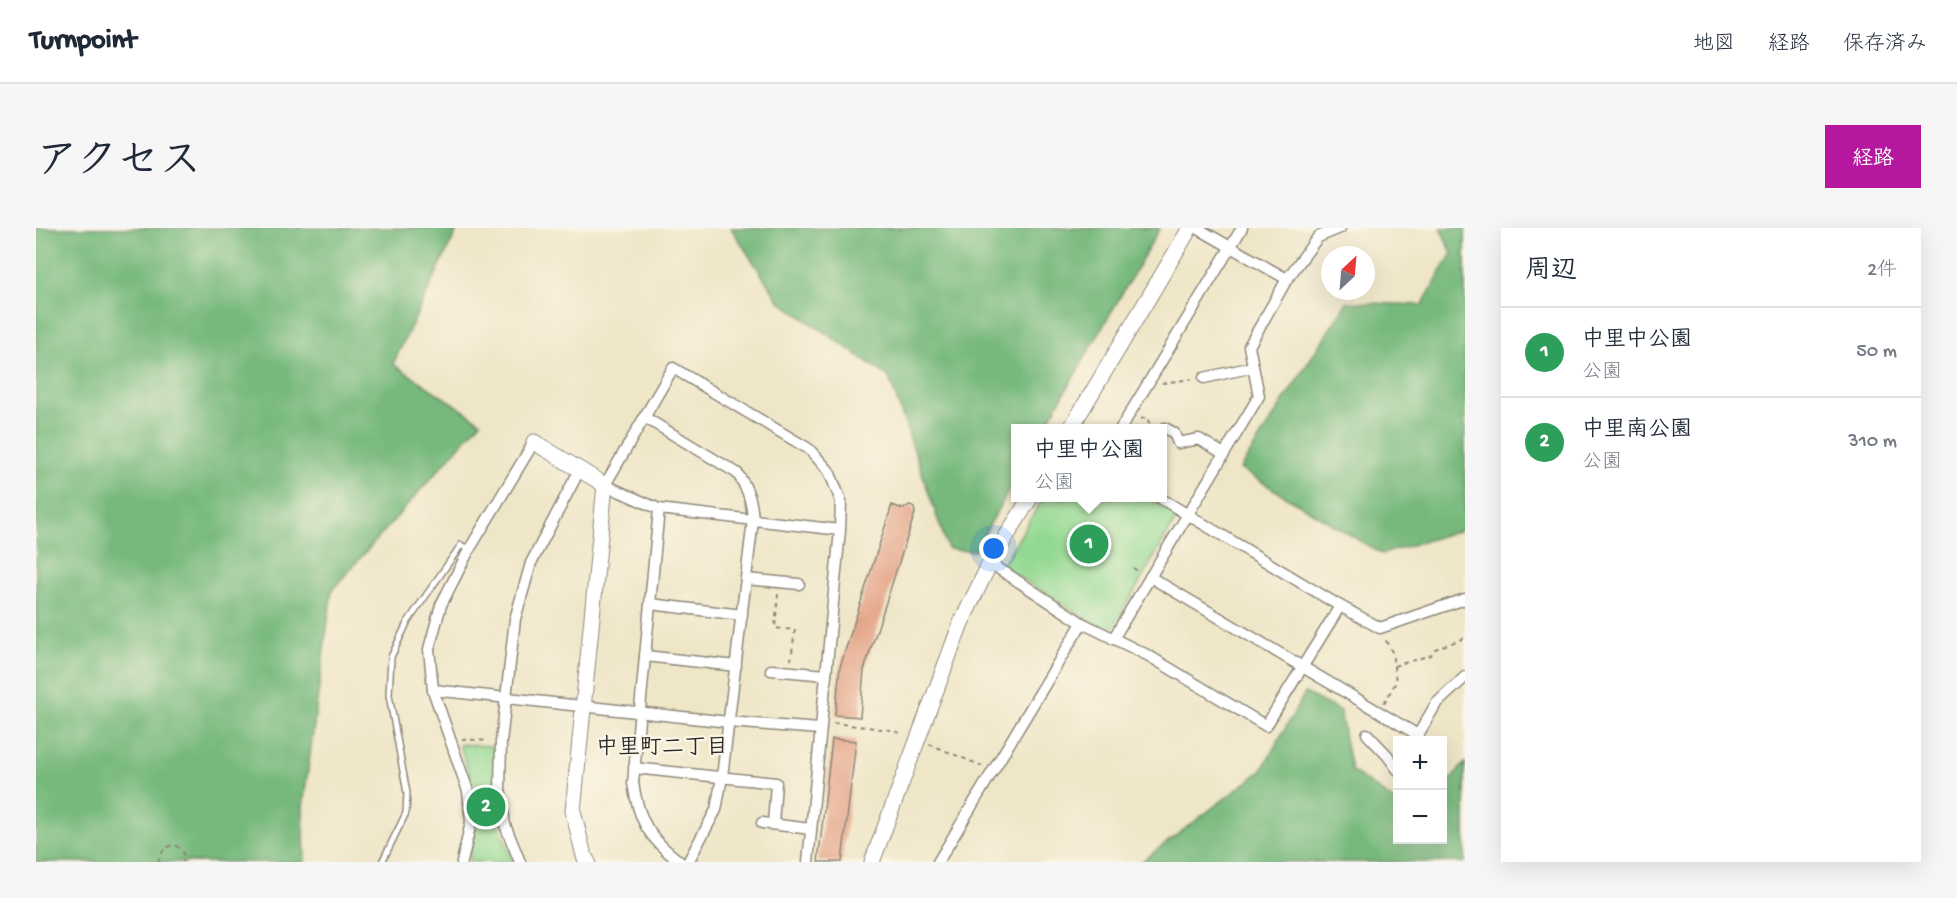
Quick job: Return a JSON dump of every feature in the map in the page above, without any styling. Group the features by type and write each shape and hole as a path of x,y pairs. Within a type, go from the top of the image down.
{"street":[{"path":"1074,424 1190,228"},
{"path":"1197,228 1287,279"},
{"path":"1124,424 1242,228"},
{"path":"1113,639 1259,396 1249,346 1287,279 1318,237 1340,228"},
{"path":"1204,378 1253,367"},
{"path":"588,862 584,856 573,811 604,485 673,368 809,449 829,471 841,501 808,862"},
{"path":"644,417 737,473 747,488 752,502 753,520 722,777 716,810 688,862"},
{"path":"1167,430 1174,433 1178,443 1199,439 1224,453"},
{"path":"462,862 471,822 468,791 433,690 429,649 441,605 469,550 534,442 604,485 659,508 840,530"},
{"path":"520,862 505,825 500,788 501,742 515,619 531,563 580,470"},
{"path":"872,862 961,623 990,563 1028,502"},
{"path":"1167,502 1380,628 1465,599"},
{"path":"659,508 633,783 637,810 651,835 680,862"},
{"path":"990,563 1082,623 1149,656 1266,726 1340,606"},
{"path":"1150,577 1379,711 1412,736"},
{"path":"746,579 799,584"},
{"path":"650,604 742,615"},
{"path":"938,862 1082,623"},
{"path":"645,656 736,666"},
{"path":"771,670 826,675"},
{"path":"1416,736 1436,704 1465,676"},
{"path":"433,690 729,722 820,729"},
{"path":"1367,734 1393,763"},
{"path":"1387,755 1393,752"},
{"path":"634,768 776,783 768,824 811,829"}],"lane":[{"path":"382,862 406,813 407,793 389,695 391,657 407,623 460,545 469,550"}],"path":[{"path":"1148,385 1204,378"},
{"path":"1128,417 1133,420 1147,417 1149,424"},
{"path":"780,582 775,628 795,630 789,672"},
{"path":"1379,711 1396,682 1392,652 1380,628"},
{"path":"1394,666 1431,655 1435,649 1465,638"},
{"path":"450,738 501,742"},
{"path":"158,862 163,850 175,845 182,850 185,858 183,862"}],"green space":[{"path":"36,228 458,228 393,364 481,422 332,590 303,807 305,862 36,862"},
{"path":"731,228 1160,228 1046,424 1011,424 1011,486 975,551 948,549 889,377 779,301"},
{"path":"1440,228 1465,228 1465,529 1382,554 1240,469 1347,302 1422,305 1452,253"},
{"path":"1041,502 1155,502 1174,513 1175,521 1113,628 1105,631 1002,566"},
{"path":"1305,693 1340,711 1351,770 1393,800 1393,844 1447,844 1447,784 1465,763 1465,862 1141,862 1261,771"},
{"path":"459,744 490,746 496,752 495,790 500,827 513,862 469,862 476,823 475,790"}],"building":[{"path":"892,505 903,509 910,505 914,508 915,513 864,670 860,717 835,715 840,667"},
{"path":"832,739 856,741 842,862 818,862"}],"place":[{"name":"中里中公園","path":"1089,544"},
{"name":"中里南公園","path":"486,807"}],"district":[{"name":"中里町二丁目","path":"662,749"}]}
